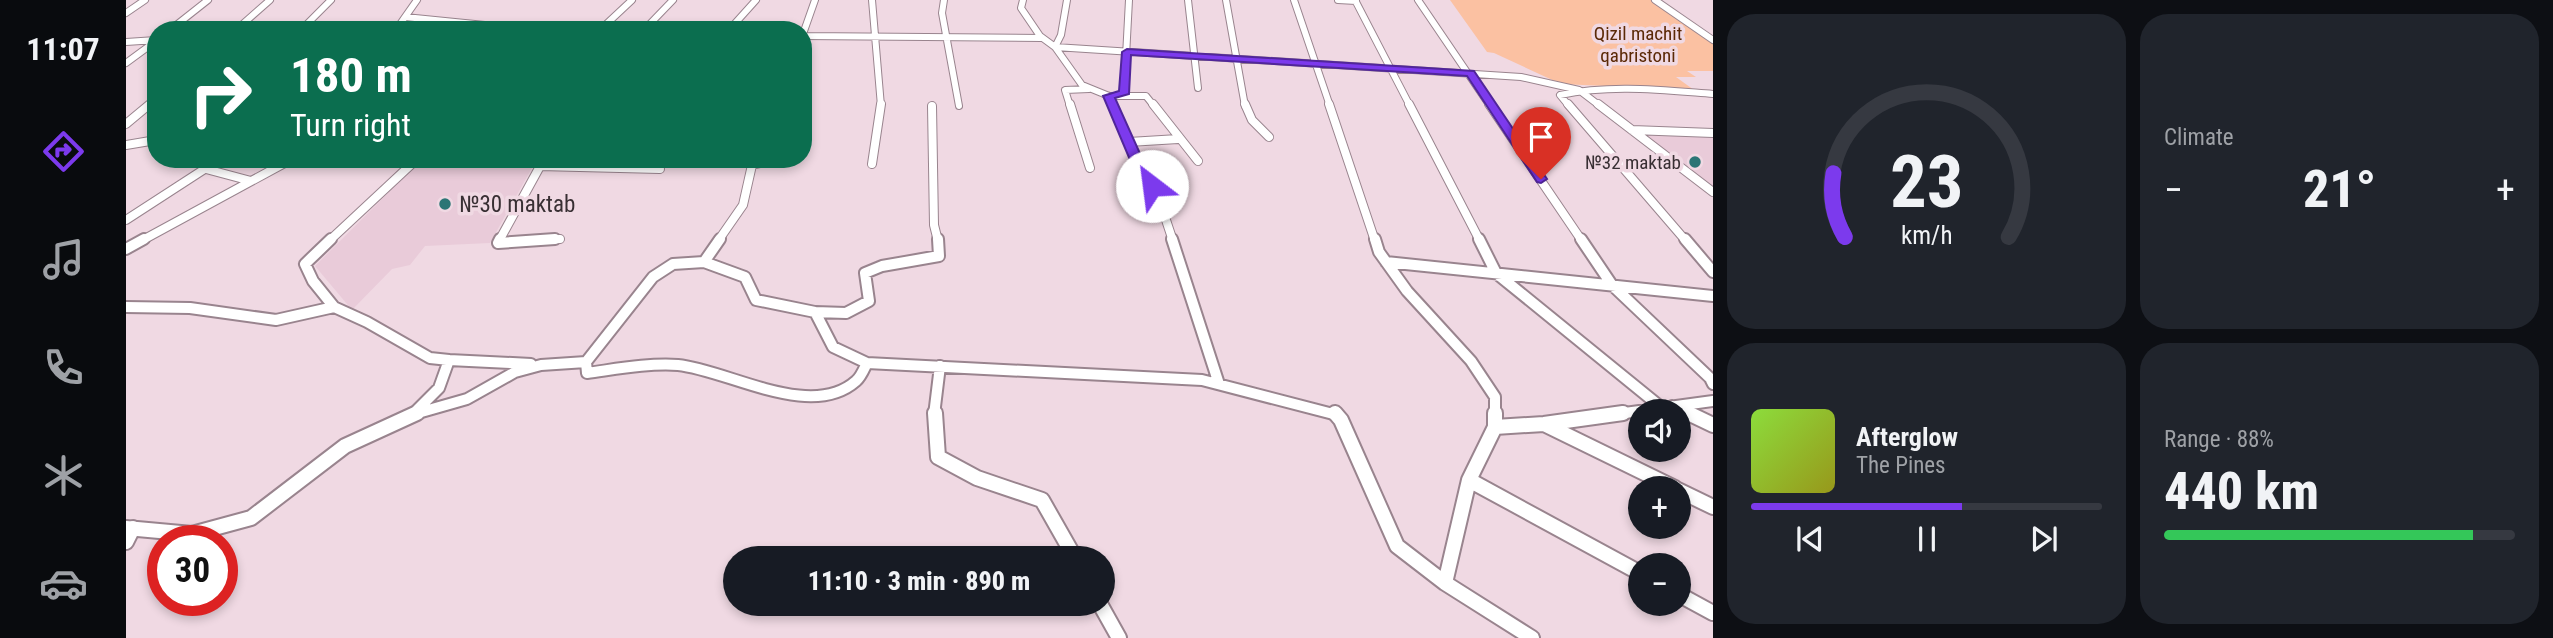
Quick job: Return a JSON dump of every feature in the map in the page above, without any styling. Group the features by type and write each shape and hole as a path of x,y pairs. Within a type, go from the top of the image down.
{"street":[{"path":"126,13 145,0"},
{"path":"181,21 208,0"},
{"path":"246,21 270,0"},
{"path":"310,21 331,0"},
{"path":"402,21 417,0"},
{"path":"610,21 632,0"},
{"path":"653,21 673,0"},
{"path":"737,21 757,0"},
{"path":"808,21 815,0"},
{"path":"872,0 881,108 872,164"},
{"path":"944,0 942,13 959,106"},
{"path":"1023,0 1021,9 1042,38 1055,47 1082,85 1109,96 1146,96 1178,139 1198,160"},
{"path":"1055,47 1061,35 1067,0"},
{"path":"1124,94 1129,0"},
{"path":"1188,0 1198,88"},
{"path":"1226,0 1245,106 1252,120 1269,136"},
{"path":"1294,0 1379,252 1407,291 1471,361 1495,397 1495,427 1469,480 1445,583"},
{"path":"1338,0 1355,1 1496,273 1657,399"},
{"path":"1419,0 1612,285 1710,378 1713,384"},
{"path":"1655,0 1713,40"},
{"path":"405,17 445,21"},
{"path":"812,35 1042,38"},
{"path":"126,42 147,41"},
{"path":"1055,47 1521,77 1578,90 1713,191"},
{"path":"126,63 147,48"},
{"path":"1089,89 1065,90 1090,168"},
{"path":"1713,94 1609,89 1578,90 1560,95 1713,272"},
{"path":"1109,96 1139,167 1159,199 1219,384"},
{"path":"126,124 147,106"},
{"path":"867,363 856,380 839,391 816,395 766,390 687,367 643,367 587,373 586,362 653,277 673,264 704,262 745,277 756,300 816,312 846,313 869,301 865,273 882,266 939,256 938,236 934,225 932,106"},
{"path":"1632,130 1713,133"},
{"path":"1129,142 1178,139"},
{"path":"126,145 147,142"},
{"path":"126,249 275,168"},
{"path":"406,168 305,264 313,281 334,307 430,358 541,365 586,362"},
{"path":"539,168 498,243 560,239"},
{"path":"640,168 660,169"},
{"path":"704,262 743,205 751,168"},
{"path":"126,220 206,169 251,181"},
{"path":"1386,262 1713,296"},
{"path":"126,307 190,308 276,320 334,307"},
{"path":"816,312 833,347 867,363 1202,380 1335,413 1341,420 1397,546 1445,583 1532,638"},
{"path":"411,415 435,396 447,376 449,360"},
{"path":"126,542 129,528 192,534 251,518 345,446 411,415 467,398 515,372 541,365"},
{"path":"940,366 934,419 938,457 977,478 1042,500 1068,546"},
{"path":"1691,404 1713,401"},
{"path":"1495,427 1544,424 1628,412"},
{"path":"1691,416 1713,425"},
{"path":"1544,424 1650,476"},
{"path":"1469,480 1628,566"},
{"path":"1691,496 1713,507"},
{"path":"1691,601 1713,613"},
{"path":"1107,616 1119,638"}],"shaded area":[{"name":"№32 maktab","path":"1639,132 1713,135 1713,188"},
{"name":"№30 maktab","path":"413,168 532,168 490,243 425,246 410,265 392,269 352,310 315,266"}],"green space":[{"name":"Qizil machit qabristoni","path":"1450,0 1651,0 1713,43 1713,71 1687,71 1696,77 1676,77 1694,90 1561,84 1487,52"}],"place":[{"name":"№32 maktab","path":"1695,162"},
{"name":"№30 maktab","path":"445,204"}],"route":[{"path":"1152,186 1139,167 1109,96 1124,94 1127,52 1470,74 1541,179"}]}
